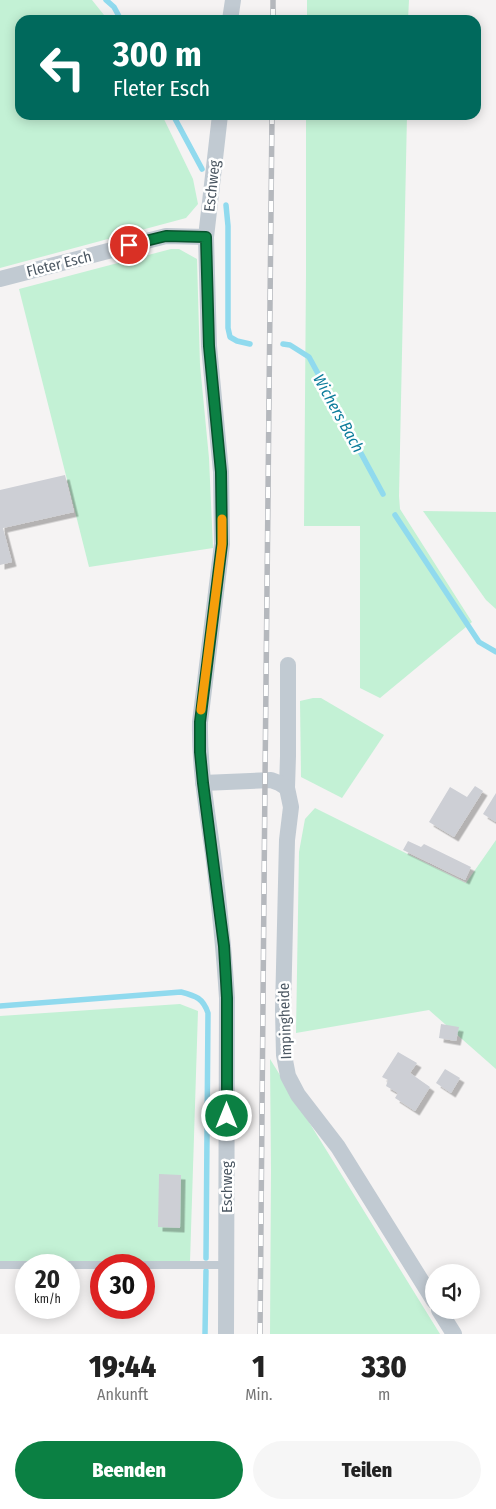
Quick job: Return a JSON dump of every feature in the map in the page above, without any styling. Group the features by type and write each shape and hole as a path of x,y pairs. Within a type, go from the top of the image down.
{"street":[{"path":"231,15 233,0"},
{"name":"Eschweg","path":"219,120 206,237 209,346 221,472 222,544 200,722 200,752 224,946 227,998 226,1334"},
{"name":"Fleter Esch","path":"0,279 166,236 206,237"},
{"name":"Impingheide","path":"288,665 287,788 291,807 287,840 283,1010 284,1054 288,1076 298,1095 338,1147 425,1287"},
{"path":"203,783 271,780 287,788"},
{"path":"445,1319 454,1334"}],"lane":[{"path":"0,1265 15,1265"},
{"path":"155,1265 227,1265"}],"green space":[{"path":"0,0 92,0 104,15 15,15 15,120 164,120 193,179 198,204 186,218 0,268"},
{"path":"307,0 409,0 408,15 307,15"},
{"path":"306,120 407,120 400,509 472,622 380,698 360,688 360,526 304,526"},
{"path":"171,249 179,249 197,259 200,365 209,458 213,548 89,567 19,289"},
{"path":"423,511 496,512 496,609 486,600"},
{"path":"321,698 384,735 342,798 301,777 300,701"},
{"path":"315,808 466,883 496,840 496,1069 429,1010 296,1033 299,852 305,819"},
{"path":"180,1004 198,1011 190,1262 155,1262 155,1254 90,1254 90,1261 80,1261 80,1254 15,1254 15,1261 0,1261 0,1016"},
{"path":"270,1059 425,1310 425,1319 431,1319 440,1334 270,1334"}],"building":[{"path":"65,475 74,512 3,528 12,562 0,565 0,490"},
{"path":"475,786 483,791 454,837 429,822 450,787 467,797"},
{"path":"496,793 496,822 483,814"},
{"path":"408,841 421,847 424,844 471,867 465,880 403,850"},
{"path":"441,1024 459,1027 456,1041 439,1038"},
{"path":"398,1052 417,1063 410,1073 430,1087 415,1111 395,1098 398,1093 386,1086 388,1080 382,1077"},
{"path":"445,1069 460,1078 451,1093 436,1083"},
{"path":"159,1174 181,1175 180,1228 158,1227"}],"waterway":[{"name":"Wichers Bach","path":"106,0 114,7 118,15"},
{"name":"Wichers Bach","path":"176,120 202,169"},
{"name":"Wichers Bach","path":"226,205 228,226 228,328 230,337 250,344"},
{"name":"Wichers Bach","path":"283,344 290,345 309,357 383,494"},
{"name":"Wichers Bach","path":"395,515 479,642 496,652"},
{"path":"0,1006 181,992 195,996 204,1004 208,1013 206,1258"},
{"path":"205,1334 206,1271"}],"railway":[{"path":"273,0 273,15"},
{"path":"260,1334 272,120"}],"slow traffic":[{"path":"201,710 222,544 222,519"}],"route":[{"path":"129,245 166,236 206,237 209,346 221,472 222,544 200,722 200,752 224,946 227,998 227,1116"}]}
